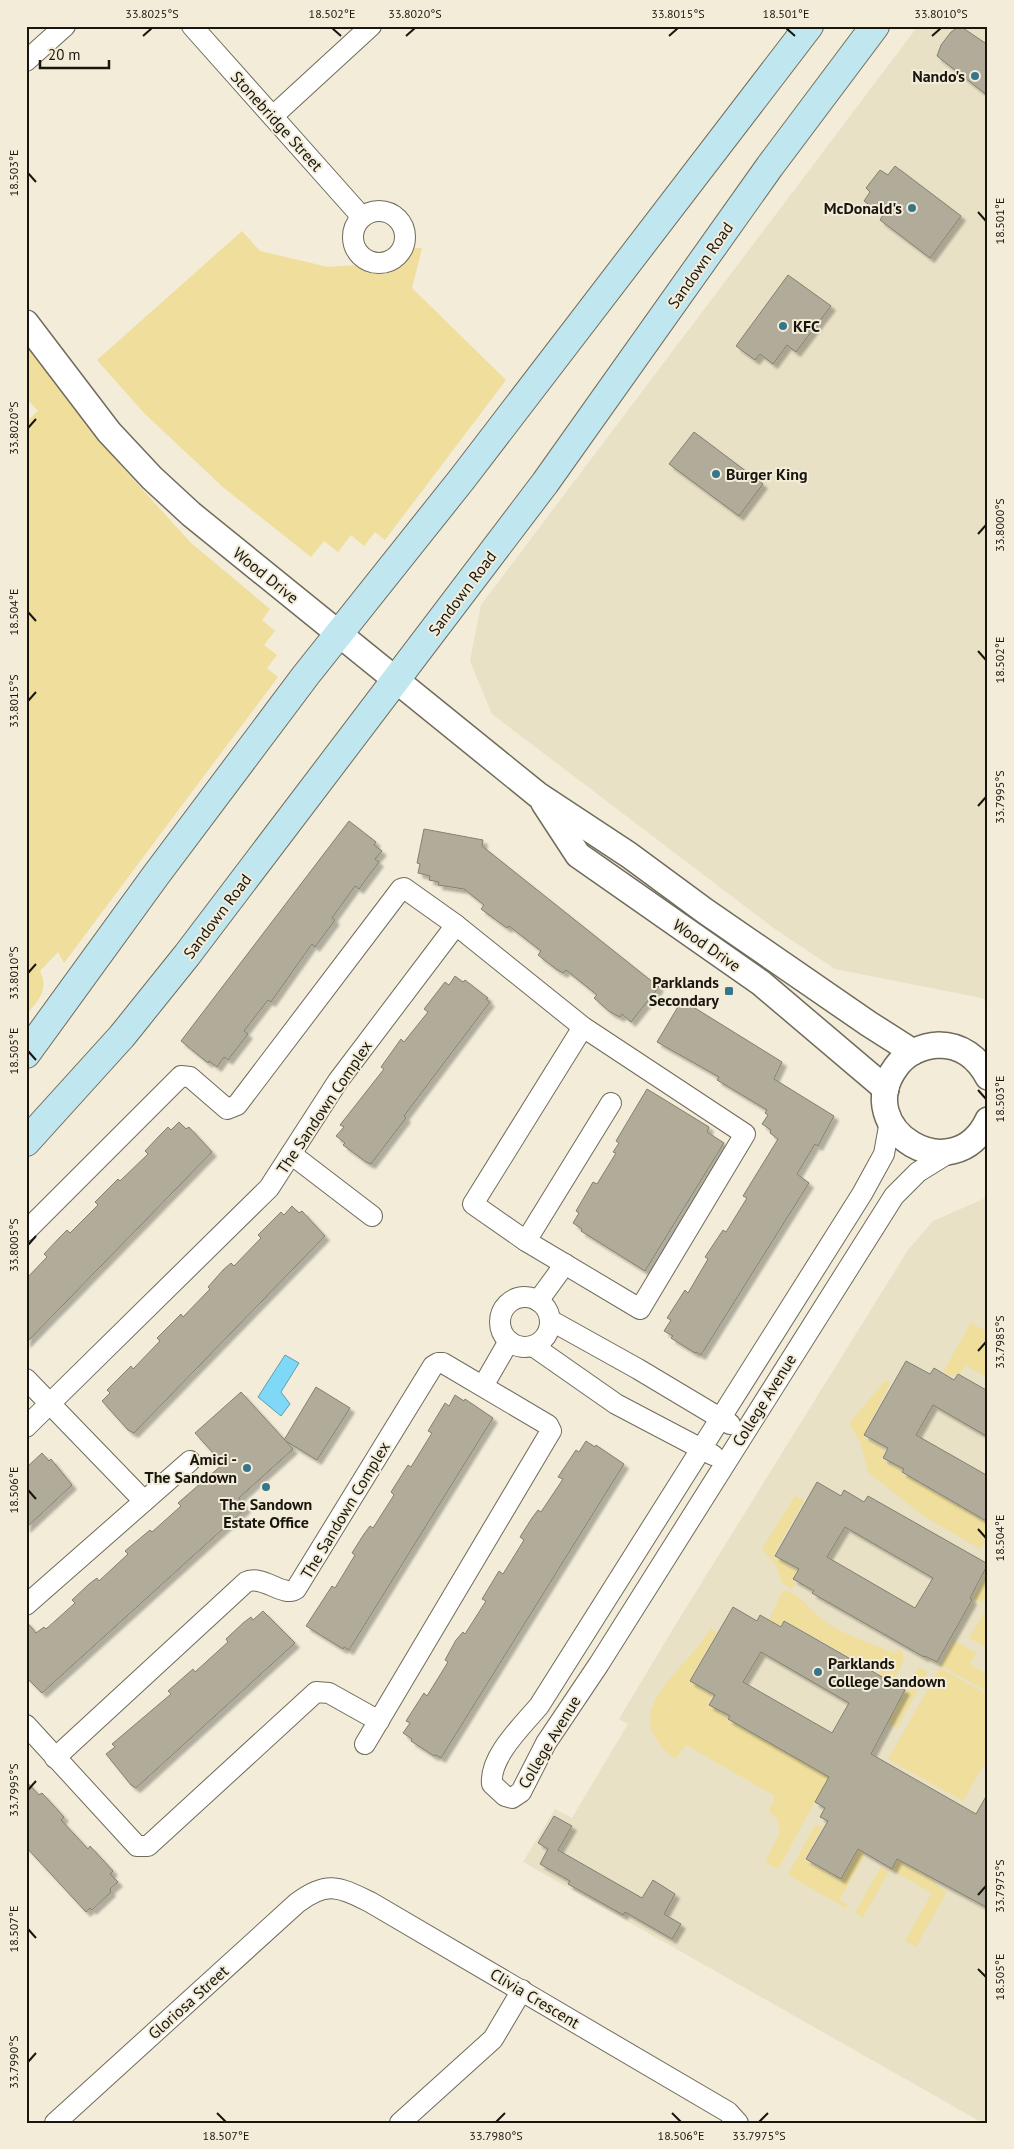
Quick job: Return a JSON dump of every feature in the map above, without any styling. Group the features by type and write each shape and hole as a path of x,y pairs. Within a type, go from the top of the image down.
{"main road":[{"path":"26,1054 156,875 339,633 462,479 809,26"},
{"name":"Sandown Road","path":"26,1142 97,1065 156,994 545,484 770,166 875,26"}],"street":[{"path":"26,61 65,26"},
{"name":"Stonebridge Street","path":"192,26 362,217"},
{"path":"273,116 371,26"},
{"name":"Wood Drive","path":"26,322 109,432 152,478 192,514 395,681 538,795 629,855 705,911 869,1024 913,1052"},
{"name":"Wood Drive","path":"538,795 578,855 761,983 886,1089"},
{"path":"26,1231 180,1076 190,1077 227,1108 237,1105 401,889 408,889 583,1027 743,1131 745,1137 640,1309 637,1309 526,1241 473,1204 583,1027"},
{"name":"The Sandown Complex","path":"26,1426 52,1404 269,1188 338,1081 456,925"},
{"path":"986,1126 970,1142 953,1150 930,1152 916,1148 900,1136 890,1120 886,1105 886,1089 895,1068 913,1052 935,1046 959,1049 976,1059 988,1076"},
{"path":"526,1241 611,1103"},
{"name":"College Avenue","path":"890,1120 886,1146 877,1169 539,1706 512,1738 496,1763 491,1774 492,1784 505,1796 512,1798 521,1792 546,1743 599,1664 894,1196 918,1172 953,1150"},
{"path":"291,1154 372,1216"},
{"path":"538,1300 565,1264"},
{"path":"533,1346 546,1336 550,1320 548,1313 538,1300 522,1297 508,1304 503,1310 500,1326 509,1341 516,1346 533,1346 616,1404 725,1462"},
{"path":"550,1320 744,1433"},
{"path":"483,1386 509,1341"},
{"name":"The Sandown Complex","path":"55,1758 246,1582 256,1580 289,1592 296,1589 433,1366 438,1362 483,1386 548,1426 551,1431 550,1436 365,1744"},
{"path":"26,1379 144,1502"},
{"path":"26,1605 190,1460"},
{"path":"26,1725 137,1846 143,1847 148,1846 316,1692 329,1693 379,1721"},
{"name":"Clivia Crescent","path":"325,1888 339,1888 370,1902 728,2112 738,2123"},
{"name":"Gloriosa Street","path":"55,2123 297,1903 311,1892 325,1888"},
{"path":"400,2123 493,2039 522,1990"}],"shaded area":[{"path":"918,26 988,26 988,1003 982,998 835,969 775,929 492,714 470,661 481,605"},
{"path":"242,231 260,251 328,267 358,265 368,270 390,270 400,265 413,248 422,248 412,288 506,380 385,540 375,532 364,546 351,535 338,552 324,541 311,557 224,488 145,414 97,360"},
{"path":"26,343 121,466 191,543 270,609 262,620 275,631 264,645 277,655 267,668 278,677 64,963 58,952 40,971 43,978 43,989 39,999 26,1015 26,422 38,411 26,398"},
{"name":"Parklands College Sandown","path":"988,1197 988,2123 983,2123 523,1862 555,1809 572,1818 628,1724 619,1719 908,1250 933,1221"},
{"path":"971,1323 988,1332 988,1378 965,1365 960,1374 957,1372 954,1377 943,1372"},
{"path":"884,1382 891,1382 863,1436 885,1449 881,1459 902,1470 901,1473 986,1522 988,1521 988,1537 980,1549 922,1515 868,1472 860,1441 849,1424"},
{"path":"795,1496 804,1500 773,1556 797,1570 792,1580 796,1583 792,1589 782,1583 776,1565 762,1549"},
{"path":"988,1571 988,1593 982,1603 973,1598"},
{"path":"783,1590 795,1595 827,1623 843,1632 895,1653 899,1648 902,1652 903,1660 893,1681 784,1620 781,1626 769,1620"},
{"path":"988,1606 988,1648 969,1638"},
{"path":"711,1628 717,1632 689,1681 713,1695 708,1705 728,1717 727,1719 819,1771 831,1772 778,1869 765,1862 780,1832 777,1818 769,1811 775,1796 686,1745 677,1757 673,1757 656,1740 650,1723 653,1707 661,1691"},
{"path":"954,1640 976,1653 970,1664 988,1675 988,1692 940,1665"},
{"path":"919,1667 928,1672 897,1728 888,1723"},
{"path":"940,1668 988,1695 988,1758 963,1801 888,1759"},
{"path":"815,1825 823,1826 804,1860 841,1880 865,1839 872,1843 839,1900 848,1905 846,1908 788,1875"},
{"path":"897,1860 937,1883 936,1885 947,1891 916,1947 905,1941 932,1893 892,1870"},
{"path":"881,1867 889,1871 863,1917 855,1913"}],"water":[{"path":"285,1355 299,1363 281,1392 290,1404 281,1416 258,1397"}],"building":[{"name":"Nando's","path":"960,26 988,45 988,96 937,56 941,45 951,32"},
{"name":"McDonald's","path":"895,166 961,216 930,258 880,220 883,215 864,201 870,192 866,188 880,170 888,175"},
{"name":"KFC","path":"788,275 831,306 796,352 787,345 773,364 760,354 755,360 736,346"},
{"name":"Burger King","path":"694,432 763,484 739,516 669,464"},
{"path":"349,821 376,842 374,845 382,851 375,859 379,862 359,889 355,886 332,918 335,920 315,947 312,944 271,1002 268,1000 244,1031 248,1034 228,1060 224,1057 217,1067 209,1061 208,1063 181,1041"},
{"path":"424,829 483,840 482,846 659,987 631,1022 622,1014 620,1017 610,1012 594,998 597,995 566,970 563,973 538,955 541,951 509,926 507,928 481,909 484,905 464,889 438,885 439,882 429,880 430,876 418,873 420,864 417,863"},
{"path":"455,976 463,982 465,980 488,998 486,999 490,1002 404,1116 406,1118 371,1164 366,1162 343,1145 345,1143 336,1136 344,1127 340,1125 384,1069 381,1067 401,1039 404,1042 428,1012 424,1009 445,982 449,985"},
{"path":"682,1000 782,1062 774,1079 834,1116 818,1146 815,1144 797,1174 809,1183 701,1355 671,1338 673,1336 664,1331 671,1320 667,1318 685,1290 688,1293 708,1259 705,1257 723,1230 726,1232 747,1198 743,1196 778,1139 770,1133 771,1130 762,1124 768,1115 765,1113 767,1110 717,1080 719,1077 657,1042"},
{"path":"647,1089 709,1127 707,1132 724,1143 645,1271 581,1231 582,1229 573,1223 579,1213 576,1211 593,1182 597,1184 616,1153 613,1152 619,1143 616,1141"},
{"path":"179,1122 186,1129 189,1127 212,1152 26,1343 26,1279 47,1257 44,1254 60,1237 67,1230 70,1233 98,1205 95,1202 118,1179 120,1181 148,1154 145,1151 161,1134 168,1127 171,1130"},
{"path":"292,1206 299,1213 302,1211 325,1236 134,1433 128,1430 102,1401 110,1393 107,1390 131,1366 133,1369 160,1341 157,1338 181,1314 183,1317 210,1289 208,1287 223,1270 231,1263 234,1266 261,1238 258,1235 281,1212 284,1215"},
{"path":"906,1361 930,1374 934,1368 954,1380 958,1374 988,1391 988,1437 933,1405 916,1435 988,1476 988,1522 902,1472 904,1469 883,1458 888,1448 864,1435"},
{"path":"316,1387 350,1408 317,1460 284,1440"},
{"path":"241,1392 293,1449 239,1498 246,1508 42,1693 26,1677 26,1621 36,1633 44,1627 46,1629 75,1603 72,1600 89,1584 97,1578 99,1581 128,1554 125,1551 150,1530 152,1532 181,1506 178,1503 223,1464 195,1433"},
{"path":"455,1395 464,1401 465,1399 493,1418 349,1650 344,1647 343,1649 306,1626 332,1586 335,1588 355,1555 352,1553 364,1534 370,1526 373,1528 394,1495 391,1492 408,1465 411,1467 432,1433 428,1431 445,1403 449,1406"},
{"path":"586,1441 595,1447 596,1445 624,1464 441,1758 436,1755 434,1756 411,1741 412,1739 403,1733 410,1723 406,1721 424,1693 427,1696 448,1662 445,1660 456,1640 463,1632 465,1634 486,1601 482,1599 499,1571 503,1574 524,1540 520,1537 538,1510 541,1512 563,1479 558,1477 576,1450 579,1452"},
{"path":"42,1453 49,1461 51,1459 72,1485 26,1528 26,1468"},
{"path":"817,1482 841,1496 844,1490 864,1502 868,1496 988,1564 970,1598 972,1600 937,1662 924,1657 812,1593 814,1591 793,1579 799,1569 775,1556","holes":["845,1527 933,1578 915,1608 827,1557"]},
{"path":"733,1607 757,1621 760,1615 781,1627 784,1621 905,1690 871,1754 976,1814 988,1793 988,1908 897,1859 892,1869 858,1849 841,1879 806,1859 828,1821 820,1817 825,1808 815,1802 829,1777 728,1719 730,1716 709,1705 715,1695 690,1681","holes":["761,1652 849,1703 832,1733 743,1682"]},
{"path":"263,1611 295,1643 136,1788 131,1785 106,1754 115,1747 112,1744 171,1694 168,1691 185,1676 193,1669 195,1672 228,1642 226,1639 243,1623 251,1617 253,1620"},
{"path":"26,1781 39,1795 42,1793 64,1817 61,1820 88,1849 90,1846 113,1871 110,1874 118,1882 110,1889 111,1892 92,1910 90,1908 86,1912 26,1847"},
{"path":"554,1816 572,1826 558,1850 642,1898 653,1880 675,1894 664,1914 681,1924 672,1939 625,1912 623,1915 568,1884 570,1881 540,1864 548,1849 538,1843"}],"place":[{"name":"Nando's","path":"975,76"},
{"name":"McDonald's","path":"912,208"},
{"name":"KFC","path":"783,326"},
{"name":"Burger King","path":"716,474"},
{"name":"Parklands Secondary","path":"729,991"},
{"name":"Amici - The Sandown","path":"247,1468"},
{"name":"The Sandown Estate Office","path":"266,1487"},
{"name":"Parklands College Sandown","path":"818,1672"}]}
